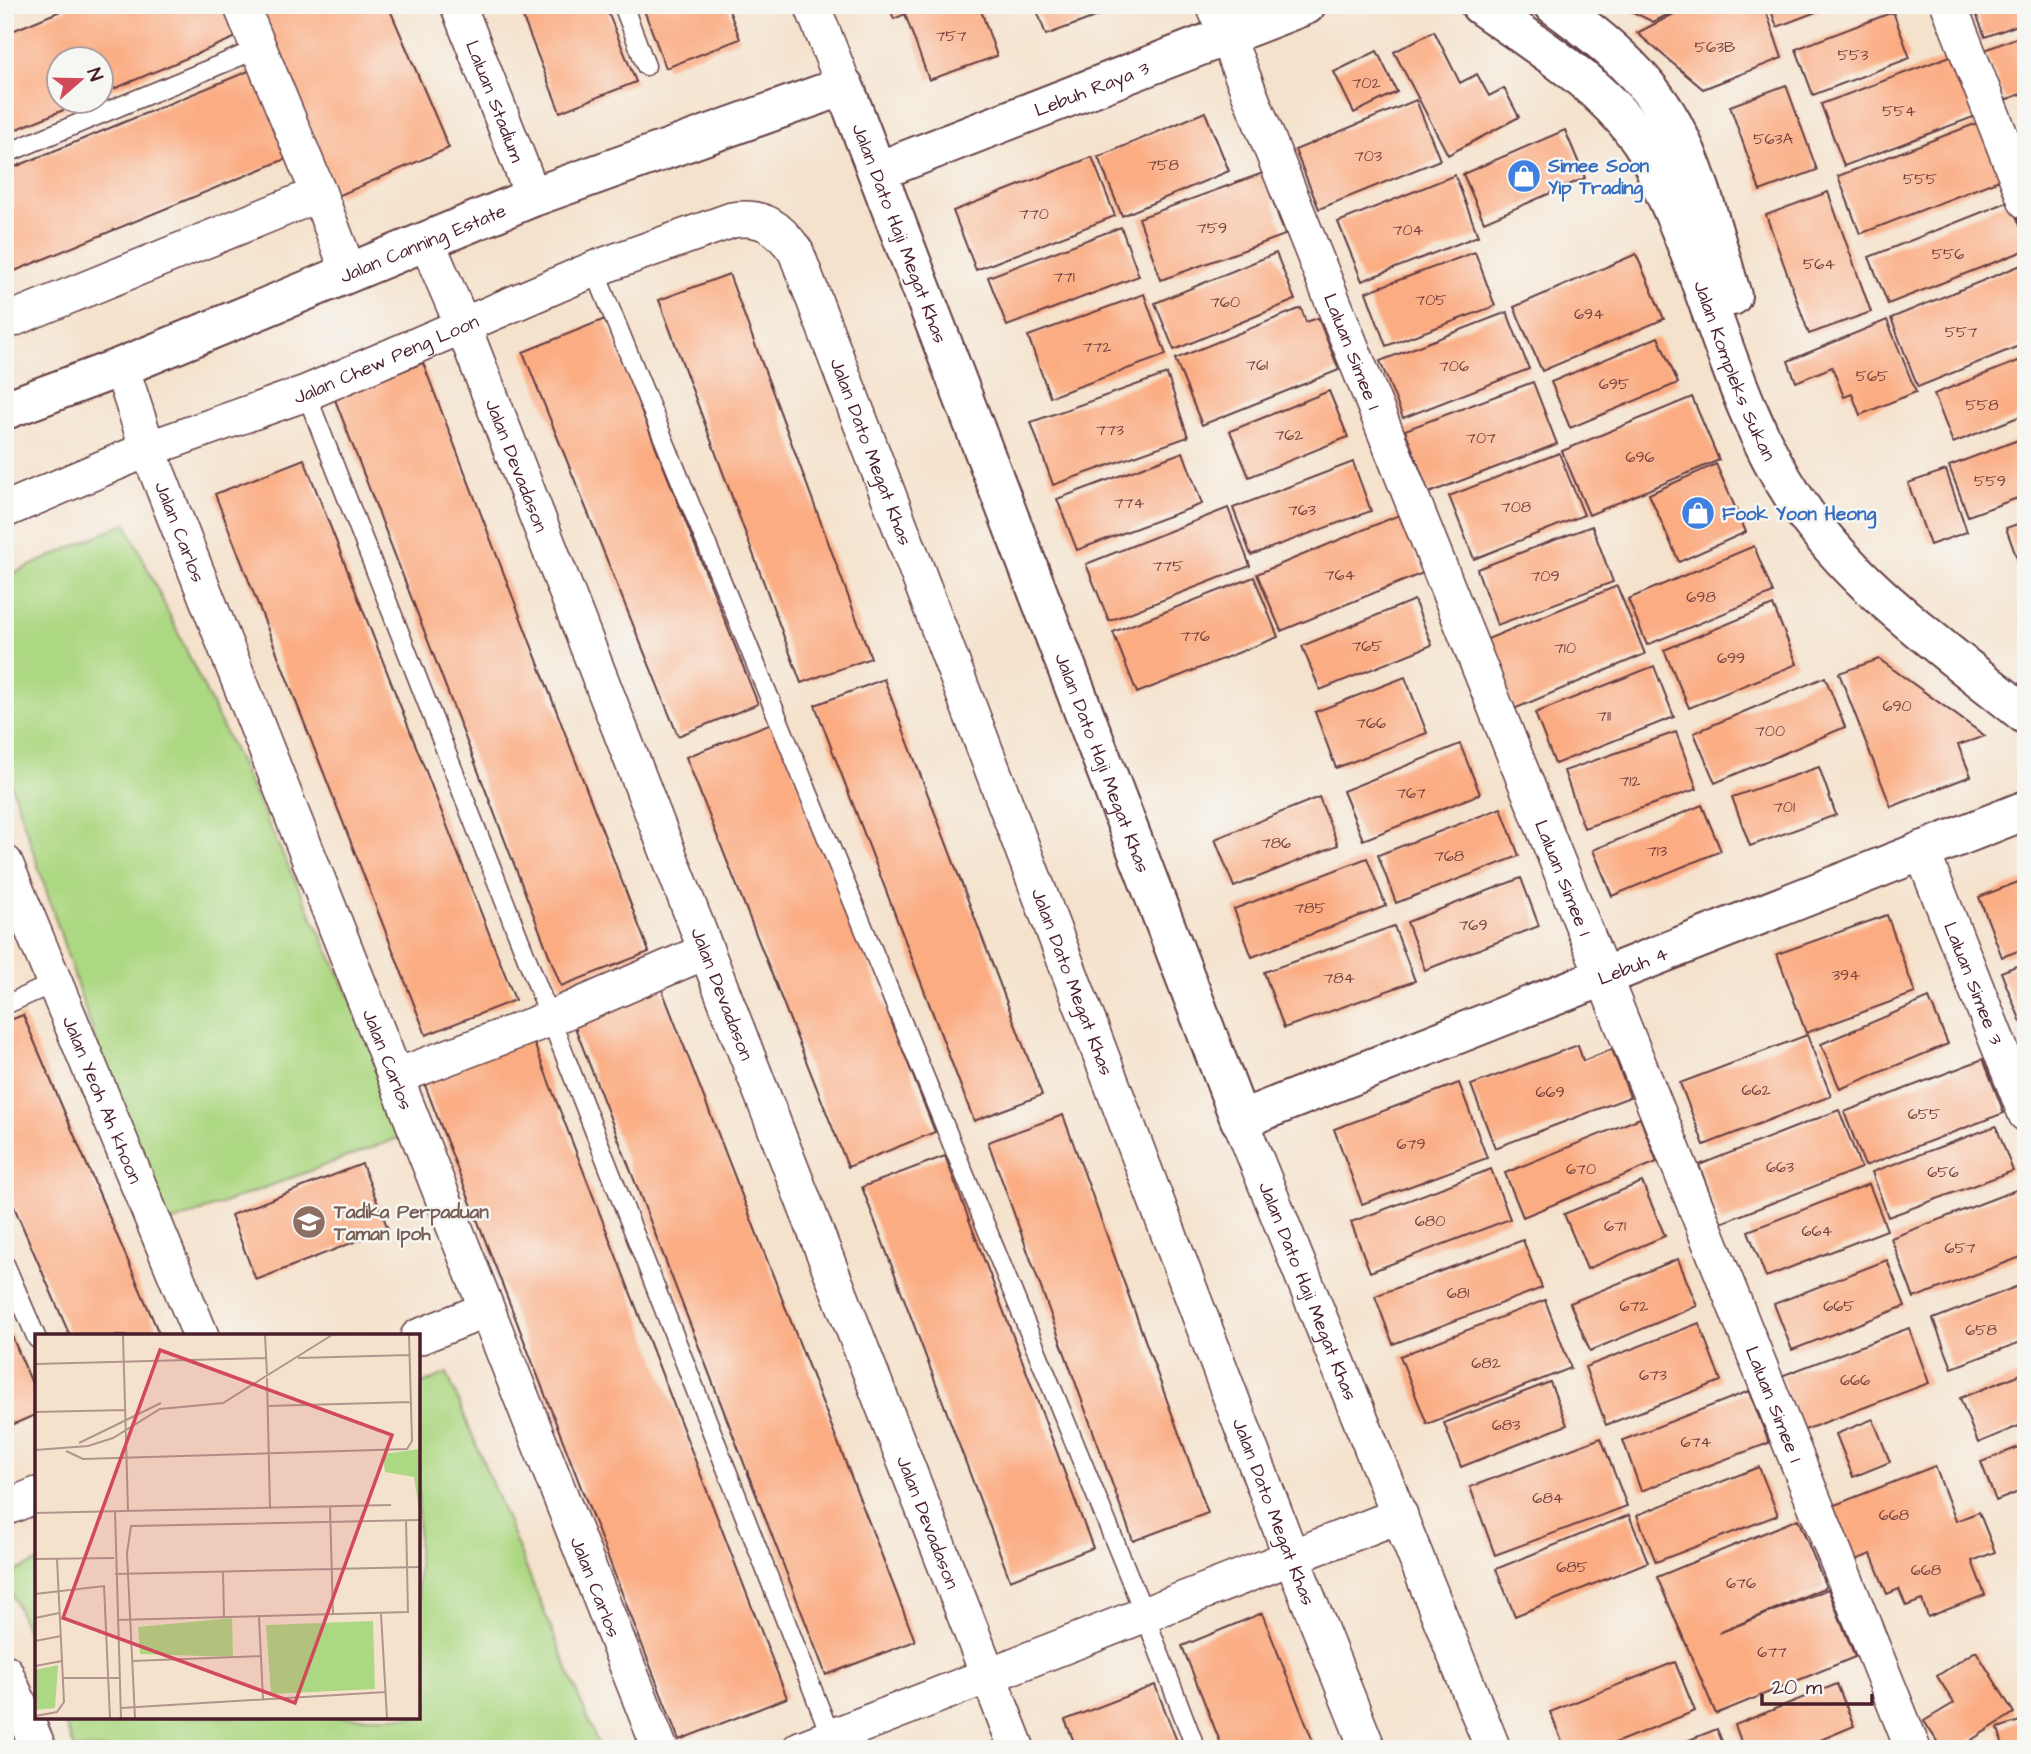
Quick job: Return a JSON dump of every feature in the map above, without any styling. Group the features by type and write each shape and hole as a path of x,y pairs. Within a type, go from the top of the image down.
{"street":[{"path":"241,5 349,273"},
{"name":"Laluan Stadium","path":"458,5 533,197"},
{"name":"Jalan Dato Haji Megat Khas","path":"812,5 878,171 1240,1120 1493,1749"},
{"name":"Lebuh Raya 3","path":"878,171 1220,21 1306,5"},
{"name":"Jalan Kompleks Sukan","path":"1480,5 1574,74 1615,109 1640,139 1701,280 1722,345 1756,431 1810,521 1872,587 2026,715"},
{"name":"Jalan Kompleks Sukan","path":"1554,5 1610,48 1647,86 1672,124 1705,208 1768,403 1786,446 1809,486 1869,559 2026,688"},
{"path":"1949,5 2026,201"},
{"name":"Laluan Simee 1","path":"1220,21 1913,1749"},
{"name":"Jalan Canning Estate","path":"5,410 121,368 533,197 844,86"},
{"path":"5,321 319,194"},
{"name":"Jalan Chew Peng Loon","path":"5,510 148,449 306,393 594,269 732,220 749,217 766,222"},
{"name":"Jalan Dato Megat Khas","path":"766,222 783,234 796,252 1291,1556 1368,1749"},
{"name":"Jalan Devadason","path":"426,240 463,326 704,953 1017,1749"},
{"name":"Jalan Carlos","path":"121,368 148,449 660,1749"},
{"name":"Lebuh 4","path":"1240,1120 1921,849 2026,810"},
{"name":"Laluan Simee 3","path":"1921,849 2026,1114"},
{"name":"Jalan Yeoh Ah khoon","path":"5,863 200,1334"},
{"path":"395,1077 549,1019 704,953"},
{"path":"420,1336 486,1310"},
{"path":"5,1508 35,1496"},
{"path":"822,1745 988,1675 1400,1515"},
{"path":"5,1672 34,1747"}],"lane":[{"path":"623,5 646,66"},
{"path":"5,153 260,48"},
{"path":"594,269 1144,1613 1196,1749"},
{"path":"306,393 549,1019 822,1745"},
{"path":"5,1005 54,983"},
{"path":"5,1264 35,1334"}],"green space":[{"path":"126,523 414,1132 157,1228 5,765 5,577"},
{"path":"447,1373 600,1749 75,1749 63,1719 420,1719 420,1385"},
{"path":"35,1563 35,1652 5,1576"}],"building":[{"path":"75,5 226,5 239,36 116,88 116,46 46,46 46,116 49,116 5,134 5,34"},
{"path":"257,5 388,5 449,148 338,196"},
{"path":"518,5 605,5 636,82 560,112"},
{"path":"642,5 727,5 740,39 666,68"},
{"path":"888,5 979,5 997,56 929,80 905,14 894,19"},
{"path":"1035,5 1124,5 1125,6 1046,35"},
{"path":"1619,5 1687,5 1653,22"},
{"path":"1691,5 1764,5 1782,58 1703,89 1637,33"},
{"path":"1769,5 1834,5 1777,27"},
{"path":"1973,5 2026,5 2026,22 1985,37"},
{"path":"1893,12 1910,58 1813,95 1796,49"},
{"path":"1434,31 1460,83 1477,74 1489,96 1504,88 1519,117 1448,155 1394,52"},
{"path":"2026,34 2026,92 2005,100 1985,50"},
{"path":"1377,51 1397,92 1354,113 1334,72"},
{"path":"1953,55 1976,116 1844,166 1821,104"},
{"path":"251,70 288,158 5,275 5,171"},
{"path":"1786,85 1817,170 1760,191 1730,106"},
{"path":"1416,100 1440,160 1319,209 1295,150"},
{"path":"1205,112 1229,171 1122,216 1098,157"},
{"path":"1980,122 2002,179 1860,234 1838,176"},
{"name":"Simee Soon Yip Trading","path":"1565,130 1585,178 1484,222 1463,174"},
{"path":"1092,157 1115,216 976,270 953,211"},
{"path":"1263,173 1285,235 1161,280 1139,218"},
{"path":"1455,175 1478,236 1362,281 1338,222"},
{"path":"1828,192 1871,312 1809,334 1766,215"},
{"path":"2010,201 2026,240 2026,250 1888,304 1869,257"},
{"path":"1121,227 1139,276 1007,326 988,277"},
{"path":"1475,252 1495,306 1386,346 1366,292"},
{"path":"1276,253 1295,300 1174,350 1155,303"},
{"path":"1636,254 1664,319 1542,371 1514,307"},
{"path":"2026,263 2026,343 1918,387 1891,318"},
{"path":"729,274 871,658 801,683 659,300"},
{"path":"1144,294 1166,355 1050,397 1028,336"},
{"path":"1301,308 1306,322 1318,318 1339,370 1202,425 1175,359"},
{"path":"1507,312 1529,369 1403,418 1380,361"},
{"path":"605,319 758,704 678,736 523,352"},
{"path":"1887,320 1916,392 1860,415 1852,394 1844,397 1832,367 1796,382 1788,361"},
{"path":"1658,337 1678,383 1570,428 1551,382"},
{"path":"2026,358 2026,414 1953,443 1934,394"},
{"path":"423,363 649,952 561,986 334,397"},
{"path":"1167,374 1188,437 1053,485 1031,422"},
{"path":"1533,382 1557,444 1429,493 1405,430"},
{"path":"1329,391 1348,437 1249,477 1230,431"},
{"path":"1692,397 1719,460 1589,515 1562,451"},
{"path":"2026,437 2026,495 1968,516 1949,466"},
{"path":"1183,452 1202,504 1077,550 1057,499"},
{"path":"1559,453 1584,515 1474,559 1449,496"},
{"path":"304,459 515,1000 426,1035 215,494"},
{"path":"1353,462 1371,511 1251,555 1233,508"},
{"name":"Fook Yoon Heong","path":"1716,464 1746,532 1679,562 1649,494"},
{"path":"1946,470 1967,532 1930,545 1908,483"},
{"path":"1228,508 1250,566 1109,621 1086,564"},
{"path":"1399,515 1423,573 1281,631 1257,574"},
{"path":"2026,521 2026,565 2020,567 2006,528"},
{"path":"1592,526 1613,582 1497,625 1477,569"},
{"path":"1754,546 1773,593 1647,645 1628,599"},
{"path":"1254,577 1278,637 1137,693 1113,632"},
{"path":"1617,586 1645,654 1514,709 1485,640"},
{"path":"1414,600 1432,645 1320,690 1302,646"},
{"path":"1773,605 1797,664 1689,708 1664,650"},
{"path":"1879,659 1985,736 1958,745 1971,776 1891,807 1839,673"},
{"path":"1654,666 1674,717 1555,764 1535,713"},
{"path":"1405,677 1427,733 1336,768 1315,712"},
{"path":"1825,677 1845,727 1715,783 1694,733"},
{"path":"884,679 1042,1095 974,1121 815,705"},
{"path":"774,722 935,1132 848,1167 686,757"},
{"path":"1676,732 1697,789 1584,828 1564,771"},
{"path":"1460,744 1480,794 1363,840 1343,791"},
{"path":"1819,767 1836,815 1750,846 1732,797"},
{"path":"1319,797 1338,845 1234,887 1215,839"},
{"path":"1702,805 1721,851 1612,896 1593,850"},
{"path":"1501,808 1519,856 1396,903 1378,855"},
{"path":"1367,858 1386,906 1252,957 1234,909"},
{"path":"1521,878 1539,926 1425,970 1407,922"},
{"path":"2026,879 2026,948 2002,957 1979,897"},
{"path":"1887,915 1915,993 1806,1033 1777,954"},
{"path":"1394,926 1415,981 1284,1028 1264,972"},
{"path":"2026,962 2026,1020 2021,1022 2001,972"},
{"path":"661,987 915,1641 826,1675 573,1022"},
{"path":"1929,998 1948,1044 1840,1089 1821,1044"},
{"path":"23,1015 159,1334 69,1334 5,1186 5,1022"},
{"path":"1807,1035 1831,1096 1704,1145 1680,1083"},
{"path":"532,1038 787,1698 679,1740 423,1080"},
{"path":"1578,1045 1583,1061 1612,1049 1630,1097 1495,1148 1471,1085"},
{"path":"1983,1059 2004,1113 1865,1166 1844,1112"},
{"path":"1459,1083 1487,1158 1362,1204 1334,1129"},
{"path":"1839,1110 1861,1168 1721,1223 1699,1165"},
{"path":"1063,1115 1208,1513 1133,1541 988,1142"},
{"path":"1640,1118 1657,1162 1523,1217 1505,1173"},
{"path":"1996,1126 2013,1171 1888,1217 1872,1172"},
{"path":"945,1156 1093,1548 1010,1580 862,1187"},
{"name":"Tadika Perpaduan Taman Ipoh","path":"362,1164 388,1229 256,1280 231,1215"},
{"path":"1491,1169 1510,1219 1370,1272 1351,1222"},
{"path":"1642,1182 1665,1236 1587,1269 1564,1214"},
{"path":"1869,1184 1887,1230 1766,1277 1748,1231"},
{"path":"2021,1188 2026,1201 2026,1255 1914,1298 1891,1238"},
{"path":"1523,1240 1542,1288 1393,1344 1375,1296"},
{"path":"1678,1259 1697,1306 1590,1351 1570,1303"},
{"path":"1887,1260 1905,1306 1792,1350 1774,1304"},
{"path":"2026,1283 2026,1340 1952,1368 1933,1319"},
{"path":"1545,1300 1571,1368 1427,1424 1400,1356"},
{"path":"5,1320 35,1390 35,1415 5,1428"},
{"path":"1699,1323 1721,1381 1606,1425 1585,1367"},
{"path":"1909,1328 1929,1383 1802,1431 1781,1376"},
{"path":"2026,1372 2026,1423 1978,1443 1960,1398"},
{"path":"1550,1382 1567,1425 1461,1467 1444,1423"},
{"path":"1749,1391 1769,1443 1641,1491 1623,1440"},
{"path":"1873,1419 1890,1462 1853,1477 1836,1434"},
{"path":"1601,1438 1627,1506 1495,1555 1470,1487"},
{"path":"2026,1444 2026,1489 1996,1501 1981,1462"},
{"path":"1935,1466 1956,1521 1979,1512 1995,1552 1972,1561 1985,1595 1928,1617 1922,1600 1906,1606 1899,1589 1887,1594 1871,1554 1853,1561 1832,1506"},
{"path":"1759,1467 1778,1515 1656,1562 1637,1515"},
{"path":"1629,1515 1648,1562 1515,1616 1496,1569"},
{"path":"1798,1519 1826,1587 1719,1633 1828,1589 1855,1657 1716,1714 1657,1577"},
{"path":"1262,1613 1316,1749 1223,1749 1182,1646"},
{"path":"1976,1651 2014,1713 1957,1749 1942,1749 1924,1721 1954,1703 1937,1676"},
{"path":"1675,1662 1695,1711 1600,1749 1565,1749 1550,1712"},
{"path":"1837,1684 1854,1726 1799,1749 1744,1749 1735,1725"},
{"path":"1155,1685 1180,1749 1077,1749 1065,1720"},
{"path":"2026,1719 2026,1749 2004,1749 1998,1728"},
{"path":"1717,1729 1725,1749 1666,1749"}],"place":[{"name":"Simee Soon Yip Trading","path":"1524,176"},
{"name":"Fook Yoon Heong","path":"1698,513"},
{"name":"Tadika Perpaduan Taman Ipoh","path":"309,1222"}]}
